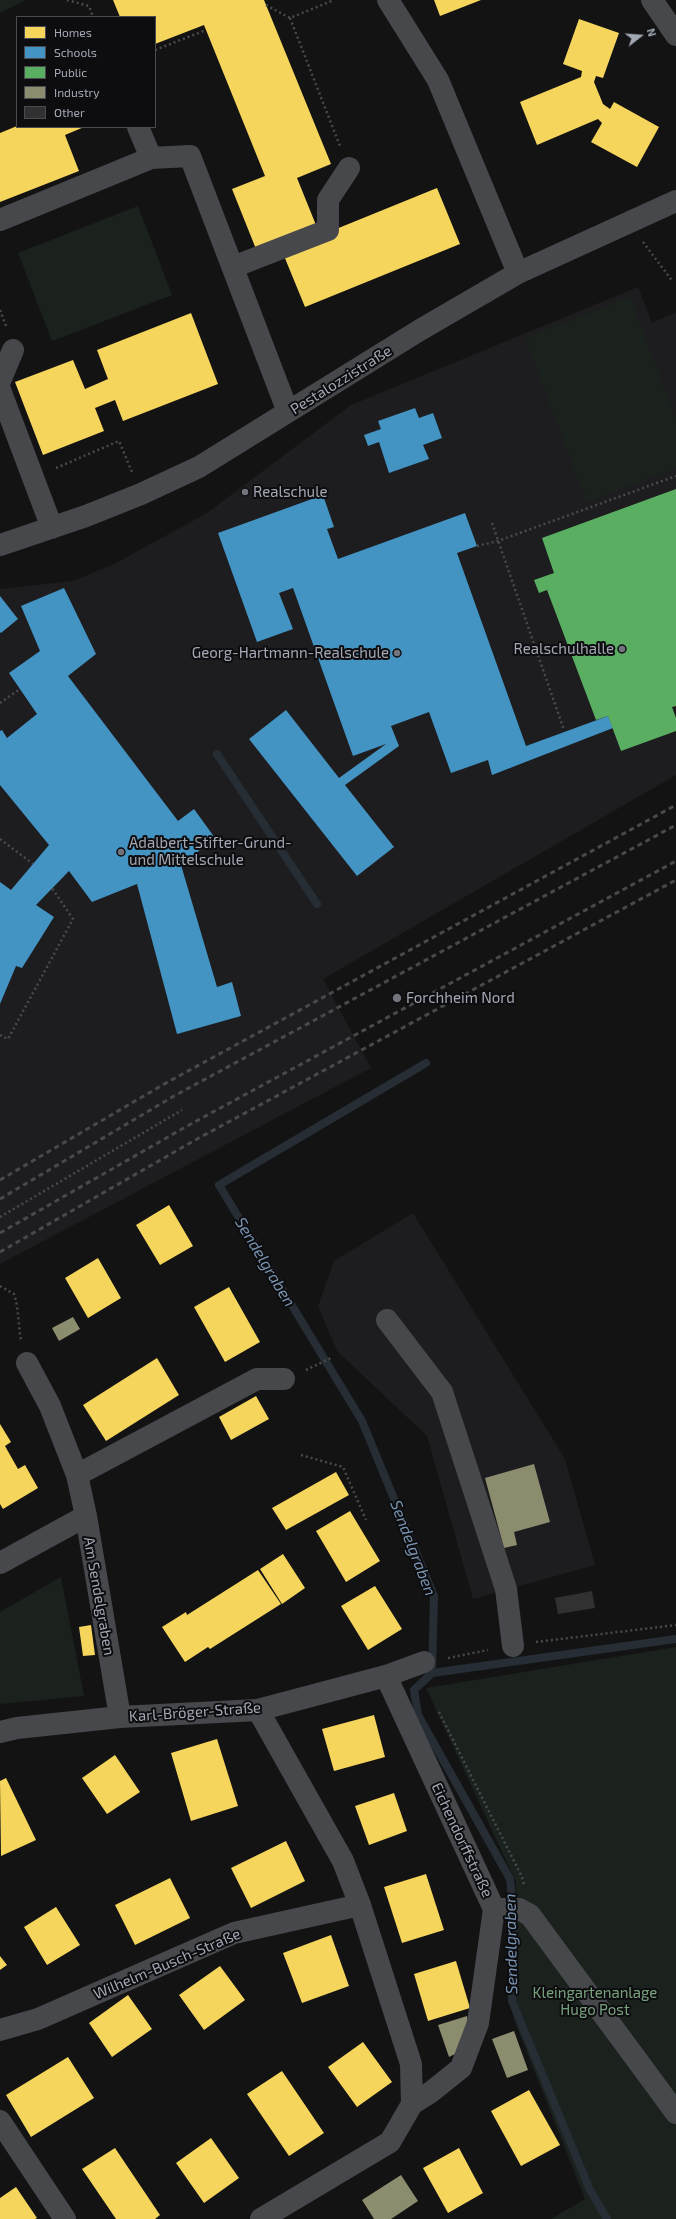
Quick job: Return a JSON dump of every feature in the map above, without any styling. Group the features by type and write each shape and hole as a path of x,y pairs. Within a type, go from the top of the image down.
{"street":[{"path":"388,0 438,80 518,273"},
{"path":"652,0 676,35"},
{"path":"138,128 151,158"},
{"path":"0,220 151,158 190,156 288,412"},
{"path":"233,267 328,230 328,200 349,168"},
{"name":"Pestalozzistraße","path":"0,544 52,528 141,494 199,467 420,330 518,273 676,202"},
{"path":"0,381 14,350"},
{"path":"0,390 52,528"},
{"path":"387,1320 442,1392 506,1589 512,1646"},
{"name":"Am Sendelgraben","path":"27,1363 50,1406 77,1474 86,1516 120,1717"},
{"path":"77,1474 257,1379 284,1379"},
{"path":"0,1563 86,1516"},
{"name":"Karl-Bröger-Straße","path":"0,1732 17,1728 120,1717 258,1710 386,1676 433,1660"},
{"name":"Eichendorffstraße","path":"261,2219 390,2142 412,2104 431,2092 461,2068 478,2022 512,1910 386,1676"},
{"path":"258,1710 344,1862 360,1905 412,2064 412,2104"},
{"name":"Wilhelm-Busch-Straße","path":"0,2030 38,2019 234,1933 360,1905"},
{"path":"512,1910 676,2113"},
{"path":"0,2121 65,2219"}],"path":[{"path":"67,0 89,6 93,16"},
{"path":"290,18 334,0"},
{"path":"266,5 290,18 349,168"},
{"path":"156,50 206,30"},
{"path":"628,223 673,282"},
{"path":"0,310 6,325"},
{"path":"33,478 119,441 141,494"},
{"path":"477,546 498,541 676,476"},
{"path":"492,523 564,730"},
{"path":"0,703 20,689"},
{"path":"0,839 33,864"},
{"path":"0,1035 8,1038 73,919 52,888"},
{"path":"0,1217 182,1110"},
{"path":"0,1286 14,1294 18,1304 18,1326 27,1363"},
{"path":"308,1369 331,1358"},
{"path":"301,1455 342,1466 366,1520"},
{"path":"433,1660 558,1638 676,1624"},
{"path":"439,1712 522,1877 512,1910"}],"shaded area":[{"name":"Georg-Hartmann-Realschule","path":"638,287 652,323 676,312 676,775 323,979 371,1068 0,1264 0,589 73,581 116,563 207,513 351,405"},
{"path":"413,1213 565,1459 595,1565 473,1599 427,1436 337,1351 318,1306 334,1261"}],"green space":[{"path":"0,0 26,0 0,13"},
{"path":"138,206 172,295 52,341 18,253"},
{"path":"630,297 676,419 676,468 587,502 525,338"},
{"path":"61,1577 84,1696 0,1704 0,1612"},
{"name":"Kleingartenanlage Hugo Post","path":"676,1647 676,2219 551,2219 585,2199 513,2017 516,1882 426,1688"}],"building: Homes":[{"path":"113,0 264,0 331,164 297,178 318,230 258,254 232,189 265,176 204,25 156,44 156,16 120,16"},
{"path":"434,0 481,0 440,16"},
{"path":"579,19 619,33 603,78 596,76 594,82 603,104 610,109 614,102 659,127 637,167 591,142 602,123 598,119 537,145 520,102 581,77 582,71 563,64"},
{"path":"16,126 16,128 82,128 65,135 79,171 0,202 0,133"},
{"path":"437,188 460,244 305,307 282,251"},
{"path":"191,313 218,384 123,421 115,400 95,408 104,431 43,455 15,382 73,360 85,389 108,379 97,350"},
{"path":"169,1205 193,1246 160,1265 136,1225"},
{"path":"98,1258 121,1298 88,1318 65,1278"},
{"path":"229,1287 260,1342 225,1362 194,1307"},
{"path":"157,1358 179,1395 106,1441 83,1405"},
{"path":"256,1396 269,1419 231,1440 219,1417"},
{"path":"0,1424 11,1442 5,1446 18,1469 25,1465 38,1488 3,1509 0,1504"},
{"path":"336,1472 349,1495 286,1530 272,1508"},
{"path":"350,1511 380,1561 346,1582 316,1531"},
{"path":"283,1554 305,1588 282,1604 260,1569"},
{"path":"258,1570 281,1604 210,1649 208,1647 185,1662 162,1627 186,1612 187,1615"},
{"path":"375,1586 402,1629 368,1650 341,1606"},
{"path":"91,1625 95,1655 83,1656 79,1627"},
{"path":"374,1715 385,1757 334,1771 322,1729"},
{"path":"217,1739 238,1806 191,1821 171,1753"},
{"path":"115,1755 140,1792 107,1814 82,1778"},
{"path":"6,1778 36,1840 1,1856 0,1781"},
{"path":"394,1793 407,1831 369,1845 355,1806"},
{"path":"286,1841 305,1881 251,1908 231,1868"},
{"path":"426,1874 444,1930 402,1943 384,1887"},
{"path":"170,1878 190,1918 135,1945 115,1905"},
{"path":"56,1907 80,1945 47,1965 24,1927"},
{"path":"331,1935 349,1986 302,2003 283,1953"},
{"path":"0,1956 7,1965 0,1970"},
{"path":"456,1961 470,2008 428,2021 414,1974"},
{"path":"220,1966 245,2000 204,2030 179,1995"},
{"path":"128,1995 152,2029 112,2057 89,2023"},
{"path":"363,2042 392,2082 357,2107 328,2067"},
{"path":"68,2057 94,2098 31,2137 6,2095"},
{"path":"282,2071 324,2133 289,2156 247,2094"},
{"path":"529,2090 560,2145 521,2166 491,2111"},
{"path":"211,2138 239,2178 204,2203 176,2163"},
{"path":"115,2148 160,2215 155,2219 116,2219 82,2169"},
{"path":"459,2148 483,2193 448,2213 423,2168"},
{"path":"16,2187 37,2218 0,2219 0,2198"}],"building: Schools":[{"path":"415,408 419,418 433,413 442,438 423,445 429,459 389,473 379,442 368,446 364,435 381,429 378,421"},
{"path":"323,495 334,527 327,529 338,559 465,513 477,546 457,553 526,746 608,716 613,728 492,775 488,760 451,773 429,712 391,726 399,746 345,785 394,847 357,876 249,739 286,710 339,778 386,744 353,756 293,588 279,593 293,629 257,642 218,533"},
{"path":"64,588 96,654 68,676 178,821 194,809 215,838 181,865 217,987 232,982 241,1016 177,1034 137,884 92,902 69,871 36,905 54,917 22,968 16,966 0,1004 0,882 11,890 49,845 0,785 0,731 2,730 7,738 37,714 9,673 40,651 21,606"},
{"path":"0,596 18,619 1,633 0,632"}],"building: Public":[{"name":"Realschulhalle","path":"676,489 676,706 672,707 676,718 676,731 621,751 608,716 596,720 547,590 539,593 534,580 554,573 542,538"}],"building: Industry":[{"path":"73,1317 80,1329 59,1341 52,1328"},
{"path":"534,1464 550,1522 514,1532 517,1545 504,1548 485,1478"},
{"path":"467,2016 470,2033 461,2051 449,2057 438,2025"},
{"path":"514,2031 528,2070 507,2078 492,2039"},
{"path":"401,2175 418,2201 391,2219 374,2219 362,2200"}],"building: Other":[{"path":"592,1591 595,1608 558,1614 555,1598"}],"waterway":[{"name":"Sendelgraben","path":"217,754 317,904"},
{"name":"Sendelgraben","path":"426,1063 219,1185 362,1421 434,1596 432,1673 414,1690 418,1715 510,1879 514,1918 512,2001 590,2190 607,2219"},
{"path":"432,1673 676,1639"}],"railway":[{"path":"0,1180 166,1083 676,805"},
{"path":"0,1199 174,1096 676,825"},
{"path":"0,1233 189,1125 676,861"},
{"path":"0,1252 197,1139 676,880"}],"place":[{"name":"Realschule","path":"245,492"},
{"name":"Realschulhalle","path":"622,649"},
{"name":"Georg-Hartmann-Realschule","path":"397,653"},
{"name":"Adalbert-Stifter-Grund- und Mittelschule","path":"121,852"},
{"name":"Forchheim Nord","path":"397,998"}]}
